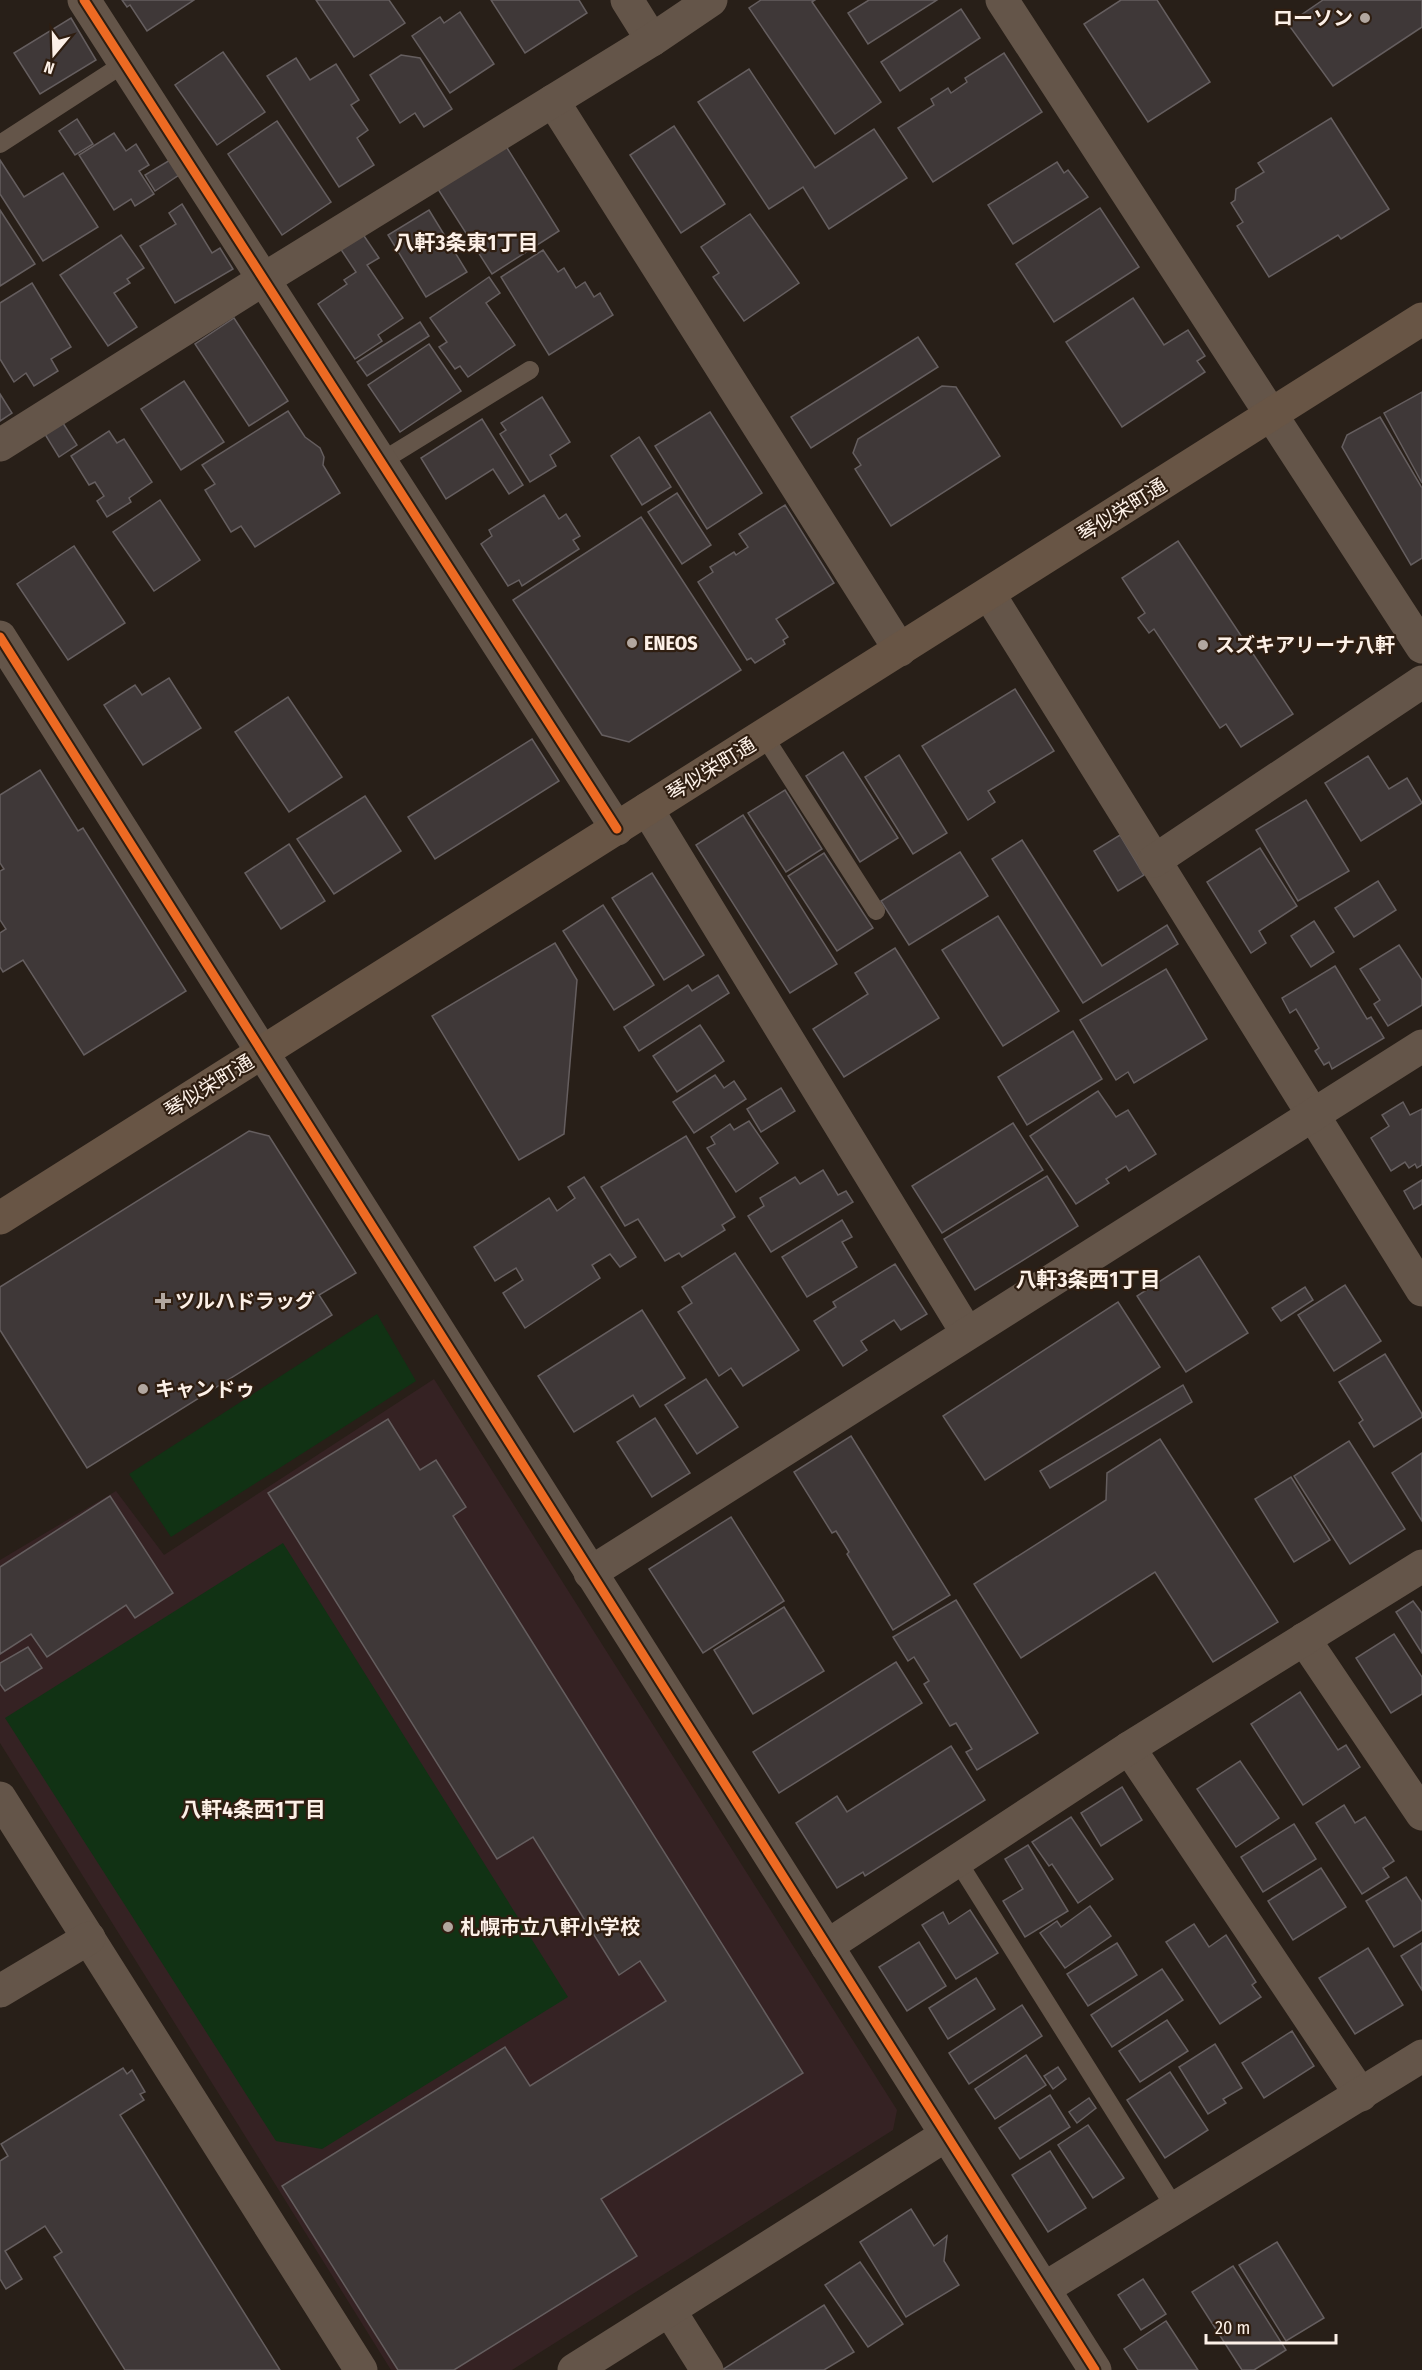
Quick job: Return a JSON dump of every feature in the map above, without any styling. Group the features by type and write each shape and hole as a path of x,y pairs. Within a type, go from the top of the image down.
{"main road":[{"name":"琴似栄町通","path":"0,1218 1422,319"}],"street":[{"path":"84,0 617,829"},
{"path":"627,0 652,40"},
{"path":"0,445 652,40 711,0"},
{"path":"1002,0 1422,647"},
{"path":"553,101 900,651"},
{"path":"989,594 1422,1290"},
{"path":"0,637 1095,2370"},
{"path":"1154,861 1422,682"},
{"path":"647,809 967,1333"},
{"path":"590,1573 1422,1046"},
{"path":"827,1946 1129,1748 1422,1566"},
{"path":"1304,1639 1422,1814"},
{"path":"1129,1748 1361,2095"},
{"path":"0,1798 361,2370"},
{"path":"0,1991 89,1938"},
{"path":"1045,2288 1422,2056"},
{"path":"574,2370 946,2135"},
{"path":"670,2311 707,2370"}],"lane":[{"path":"0,144 125,63"},
{"path":"382,461 530,370"},
{"path":"764,736 876,911"},
{"path":"957,1860 1176,2208"}],"shaded area":[{"name":"札幌市立八軒小学校","path":"434,1379 897,2110 893,2130 512,2370 391,2370 0,1743 0,1560 116,1491 164,1555"}],"green space":[{"path":"377,1314 416,1381 171,1537 129,1474"},
{"path":"283,1543 568,1997 322,2149 276,2141 5,1718"}],"building":[{"path":"122,0 194,0 147,31 130,5 127,7"},
{"path":"316,0 389,0 405,23 354,57"},
{"path":"491,0 579,0 587,13 525,53"},
{"path":"761,0 815,0 812,2 881,102 835,134 749,8"},
{"path":"869,0 937,0 868,44 848,13"},
{"path":"1121,0 1157,0 1210,82 1148,122 1084,24"},
{"path":"1323,0 1422,0 1422,27 1333,86 1288,24"},
{"path":"961,9 980,38 900,91 881,62"},
{"path":"460,12 494,64 450,93 412,36 440,17 444,23"},
{"path":"71,18 96,60 40,94 14,53"},
{"path":"223,52 265,112 217,145 175,85"},
{"path":"1004,53 1042,112 933,182 898,128 934,105 931,99 948,88 951,93 967,82 965,78"},
{"path":"401,55 420,58 452,109 424,127 415,113 400,123 370,75"},
{"path":"296,58 310,80 336,64 359,100 351,105 368,130 357,138 374,165 339,187 267,76"},
{"path":"749,69 815,168 874,129 907,178 829,229 803,187 769,209 698,102"},
{"path":"1331,118 1389,209 1341,239 1338,235 1269,277 1237,226 1243,222 1231,203 1235,200 1236,189 1264,172 1258,163"},
{"path":"77,119 93,144 75,155 59,131"},
{"path":"277,121 331,202 282,235 228,154"},
{"path":"674,126 725,204 681,233 630,155"},
{"path":"114,133 126,151 136,144 149,165 139,171 154,194 135,206 131,199 114,210 79,155"},
{"path":"504,143 559,231 492,274 436,186"},
{"path":"0,160 24,197 63,173 98,227 43,261 0,194"},
{"path":"170,160 179,175 155,191 145,175"},
{"path":"1057,162 1064,173 1068,170 1088,197 1013,244 988,205"},
{"path":"182,204 212,253 220,248 233,269 175,303 140,246 176,224 169,213"},
{"path":"1100,208 1139,267 1054,322 1016,264"},
{"path":"0,210 35,264 0,286"},
{"path":"429,210 467,272 426,297 388,235"},
{"path":"750,214 799,283 744,321 713,277 719,273 701,247"},
{"path":"360,230 379,258 367,265 403,318 378,335 382,341 355,359 318,304 347,284 344,280 356,272 338,245"},
{"path":"121,235 144,268 127,279 130,283 114,293 137,327 108,346 60,275"},
{"path":"543,250 558,272 564,268 576,288 585,282 594,297 600,293 613,315 549,355 501,277"},
{"path":"489,277 500,293 486,303 515,345 468,377 460,366 455,369 439,347 447,342 430,318"},
{"path":"32,283 71,347 51,359 58,371 34,386 26,373 14,382 0,359 0,303"},
{"path":"1133,298 1164,345 1188,330 1205,356 1197,361 1205,372 1122,427 1066,342"},
{"path":"234,318 288,401 249,426 195,344"},
{"path":"420,322 429,336 367,376 357,362"},
{"path":"918,337 938,367 811,448 791,417"},
{"path":"429,344 461,391 400,432 368,385"},
{"path":"184,381 224,442 181,470 141,409"},
{"path":"942,386 956,387 1000,456 891,526 855,469 861,465 853,453 858,439"},
{"path":"1422,392 1422,483 1384,413"},
{"path":"0,394 12,413 0,421"},
{"path":"542,397 570,442 550,455 556,466 530,482 500,434 506,430 501,423"},
{"path":"288,411 305,437 320,448 324,457 323,465 340,493 255,547 241,526 231,532 205,490 215,484 202,465"},
{"path":"710,412 762,493 707,529 655,446"},
{"path":"1380,417 1422,488 1422,558 1411,565 1342,447 1347,435"},
{"path":"482,419 523,485 509,494 493,469 446,499 421,458"},
{"path":"61,420 77,445 59,457 43,431"},
{"path":"109,431 117,443 124,439 152,482 129,498 131,502 107,517 97,501 104,496 95,482 89,485 71,456"},
{"path":"639,437 671,487 642,505 611,456"},
{"path":"677,493 711,545 682,564 648,512"},
{"path":"544,495 559,519 566,514 580,536 573,540 579,549 522,586 519,580 508,586 481,544 492,536 489,530"},
{"path":"160,500 200,560 154,591 113,532"},
{"path":"785,505 834,583 776,619 788,637 783,640 785,644 755,663 751,658 747,660 698,582 713,572 710,567 734,552 736,555 748,547 739,534"},
{"path":"641,517 741,670 629,742 602,735 513,600"},
{"path":"1178,541 1293,714 1241,747 1226,724 1220,728 1154,629 1149,633 1138,618 1145,613 1122,578"},
{"path":"74,546 125,623 68,660 17,584"},
{"path":"169,678 201,728 143,765 104,705 135,685 142,695"},
{"path":"1015,689 1054,751 988,791 995,802 968,820 922,746"},
{"path":"288,697 342,777 289,812 235,732"},
{"path":"532,739 559,781 435,859 408,817"},
{"path":"843,752 898,838 860,862 806,776"},
{"path":"899,755 947,833 913,854 865,777"},
{"path":"1368,756 1389,789 1407,778 1422,803 1361,841 1325,783"},
{"path":"40,770 78,831 83,828 186,991 84,1055 23,960 3,972 0,967 0,933 6,929 0,920 0,871 4,869 0,863 0,795"},
{"path":"785,790 822,849 786,872 748,813"},
{"path":"365,796 401,851 334,894 297,839"},
{"path":"1306,800 1349,871 1298,901 1256,830"},
{"path":"743,815 837,964 790,993 696,845"},
{"path":"1120,835 1144,875 1118,891 1094,851"},
{"path":"1022,840 1102,966 1167,925 1178,944 1083,1003 992,859"},
{"path":"289,844 325,901 281,929 245,873"},
{"path":"1260,848 1297,906 1259,931 1266,943 1251,953 1207,882"},
{"path":"960,852 988,896 909,945 881,901"},
{"path":"824,853 873,928 837,951 788,876"},
{"path":"652,873 704,955 664,980 612,898"},
{"path":"1378,881 1396,910 1354,937 1335,908"},
{"path":"603,905 654,985 614,1010 563,931"},
{"path":"998,916 1059,1011 1003,1046 942,950"},
{"path":"1314,921 1334,952 1311,967 1291,936"},
{"path":"555,943 577,980 564,1134 519,1160 432,1016"},
{"path":"1399,945 1422,980 1422,1005 1388,1026 1374,1004 1380,1000 1360,969"},
{"path":"895,948 939,1018 844,1077 813,1029 868,994 855,973"},
{"path":"1335,966 1367,1019 1371,1017 1384,1038 1332,1069 1329,1062 1324,1065 1315,1051 1319,1048 1296,1009 1290,1013 1282,998"},
{"path":"1166,969 1207,1039 1134,1083 1128,1072 1116,1080 1080,1020"},
{"path":"718,975 729,993 639,1051 624,1027 688,985 692,991"},
{"path":"700,1025 724,1061 677,1092 653,1056"},
{"path":"1073,1031 1102,1079 1027,1125 998,1077"},
{"path":"715,1075 724,1088 734,1081 746,1099 694,1133 673,1102"},
{"path":"781,1088 795,1111 761,1132 747,1109"},
{"path":"1098,1091 1116,1117 1128,1110 1156,1154 1129,1171 1126,1166 1106,1179 1109,1183 1076,1204 1030,1136"},
{"path":"1403,1102 1410,1115 1422,1109 1422,1165 1417,1168 1415,1164 1409,1168 1405,1162 1391,1171 1371,1138 1389,1126 1382,1115"},
{"path":"749,1121 778,1163 736,1192 707,1148 715,1144 711,1137 730,1124 734,1130"},
{"path":"1013,1123 1043,1170 942,1233 912,1186"},
{"path":"249,1131 269,1136 356,1273 319,1295 332,1315 87,1468 0,1330 0,1287"},
{"path":"686,1136 735,1217 722,1225 725,1230 682,1257 679,1253 665,1261 638,1219 625,1226 601,1187"},
{"path":"823,1170 838,1195 846,1191 853,1202 771,1252 748,1216 764,1206 760,1198 795,1177 800,1184"},
{"path":"1047,1176 1078,1226 975,1290 944,1239"},
{"path":"584,1177 636,1257 620,1267 610,1254 592,1265 600,1278 525,1328 503,1293 523,1280 516,1268 495,1281 474,1247 549,1198 557,1211 575,1198 568,1187"},
{"path":"1422,1180 1422,1204 1414,1209 1404,1191"},
{"path":"842,1220 852,1237 842,1242 857,1267 807,1297 782,1257"},
{"path":"735,1253 799,1350 743,1386 731,1368 719,1376 678,1312 692,1303 682,1287"},
{"path":"1199,1256 1248,1333 1186,1372 1137,1296"},
{"path":"895,1264 927,1314 901,1330 894,1320 861,1341 867,1350 843,1366 814,1321 836,1307 833,1302"},
{"path":"1345,1285 1381,1341 1334,1371 1298,1315"},
{"path":"1305,1287 1313,1300 1281,1321 1272,1308"},
{"path":"1118,1302 1160,1367 985,1480 943,1416"},
{"path":"642,1310 685,1378 640,1407 633,1395 574,1432 538,1376"},
{"path":"1385,1354 1422,1417 1374,1447 1359,1423 1363,1420 1339,1382"},
{"path":"706,1379 738,1427 697,1454 665,1405"},
{"path":"1183,1385 1192,1402 1050,1488 1040,1471"},
{"path":"655,1418 690,1473 652,1497 617,1442"},
{"path":"388,1419 420,1470 436,1460 466,1507 453,1516 803,2073 601,2199 637,2256 454,2370 398,2370 282,2186 505,2047 530,2086 666,2001 640,1961 619,1975 533,1837 497,1859 268,1493"},
{"path":"851,1436 950,1595 893,1630 847,1554 849,1552 836,1531 832,1533 794,1472"},
{"path":"1160,1439 1278,1622 1213,1662 1155,1572 1021,1658 974,1584 1106,1500 1107,1473"},
{"path":"1349,1441 1405,1529 1350,1564 1294,1476"},
{"path":"1422,1453 1422,1521 1392,1473"},
{"path":"1291,1477 1330,1540 1294,1562 1255,1499"},
{"path":"110,1496 173,1593 135,1618 126,1605 47,1657 31,1634 0,1654 0,1567"},
{"path":"731,1517 784,1601 703,1653 649,1569"},
{"path":"956,1600 1038,1733 977,1770 966,1752 972,1749 956,1723 950,1726 924,1684 929,1681 914,1657 908,1661 893,1637"},
{"path":"1413,1601 1422,1613 1422,1653 1396,1612"},
{"path":"784,1607 824,1671 753,1714 714,1650"},
{"path":"1394,1634 1422,1677 1422,1694 1391,1713 1356,1658"},
{"path":"28,1647 42,1668 5,1691 0,1684 0,1663"},
{"path":"896,1662 922,1703 779,1793 753,1752"},
{"path":"1300,1692 1338,1750 1346,1745 1360,1767 1303,1805 1251,1724"},
{"path":"951,1746 985,1800 865,1876 863,1872 837,1888 796,1823 837,1796 847,1812"},
{"path":"1240,1761 1279,1818 1236,1847 1197,1789"},
{"path":"1122,1787 1142,1820 1101,1846 1081,1813"},
{"path":"1344,1805 1355,1823 1365,1817 1394,1861 1383,1868 1389,1877 1362,1894 1316,1823"},
{"path":"1071,1817 1113,1879 1078,1903 1052,1864 1049,1866 1032,1842"},
{"path":"1294,1824 1316,1859 1263,1892 1241,1857"},
{"path":"1028,1845 1068,1911 1025,1937 1003,1901 1023,1889 1005,1859"},
{"path":"1321,1868 1346,1907 1293,1940 1268,1901"},
{"path":"1406,1877 1422,1902 1422,1930 1394,1947 1366,1901"},
{"path":"1090,1906 1111,1936 1065,1968 1040,1933 1057,1921 1061,1927"},
{"path":"970,1910 998,1953 956,1979 922,1925 943,1912 949,1924"},
{"path":"1194,1924 1209,1947 1226,1935 1256,1982 1252,1985 1261,1997 1220,2024 1166,1942"},
{"path":"919,1942 946,1986 907,2011 879,1967"},
{"path":"1117,1943 1137,1975 1088,2006 1067,1974"},
{"path":"1422,1943 1422,1990 1401,1956"},
{"path":"1368,1948 1403,2005 1355,2034 1319,1978"},
{"path":"1162,1969 1183,2000 1112,2047 1091,2015"},
{"path":"976,1978 995,2009 948,2039 929,2008"},
{"path":"1022,2005 1042,2036 969,2084 949,2053"},
{"path":"1167,2020 1188,2051 1140,2082 1119,2051"},
{"path":"1292,2031 1314,2066 1264,2098 1242,2063"},
{"path":"1215,2044 1242,2088 1223,2099 1226,2103 1208,2114 1179,2067"},
{"path":"1026,2055 1046,2085 995,2119 975,2089"},
{"path":"1058,2067 1066,2079 1053,2089 1044,2076"},
{"path":"123,2068 127,2074 132,2070 145,2092 140,2094 144,2100 120,2115 280,2370 125,2370 54,2257 62,2252 45,2226 5,2251 22,2279 6,2289 0,2279 0,2161 8,2156 1,2144"},
{"path":"1170,2072 1208,2130 1165,2158 1127,2100"},
{"path":"1050,2095 1070,2127 1020,2159 999,2128"},
{"path":"1089,2098 1096,2108 1077,2123 1069,2112"},
{"path":"1088,2125 1124,2178 1093,2198 1058,2145"},
{"path":"1050,2151 1086,2208 1048,2232 1012,2175"},
{"path":"911,2209 934,2246 947,2236 944,2261 959,2285 906,2317 860,2242"},
{"path":"1277,2242 1324,2318 1286,2341 1239,2265"},
{"path":"860,2262 903,2324 868,2347 825,2285"},
{"path":"1233,2266 1286,2350 1254,2370 1242,2370 1192,2292"},
{"path":"1143,2279 1166,2314 1141,2330 1118,2295"},
{"path":"824,2305 854,2352 824,2370 722,2370"},
{"path":"1166,2321 1198,2370 1138,2370 1124,2349"}],"cycle path":[{"path":"84,0 617,829"},
{"path":"0,637 1095,2370"}],"place":[{"name":"ローソン","path":"1365,18"},
{"name":"ENEOS","path":"632,643"},
{"name":"スズキアリーナ八軒","path":"1203,645"},
{"name":"ツルハドラッグ","path":"163,1301"},
{"name":"キャンドゥ","path":"143,1389"},
{"name":"札幌市立八軒小学校","path":"448,1927"}],"district":[{"name":"八軒3条東1丁目","path":"466,243"},
{"name":"八軒3条西1丁目","path":"1088,1280"},
{"name":"八軒4条西1丁目","path":"253,1810"}]}
